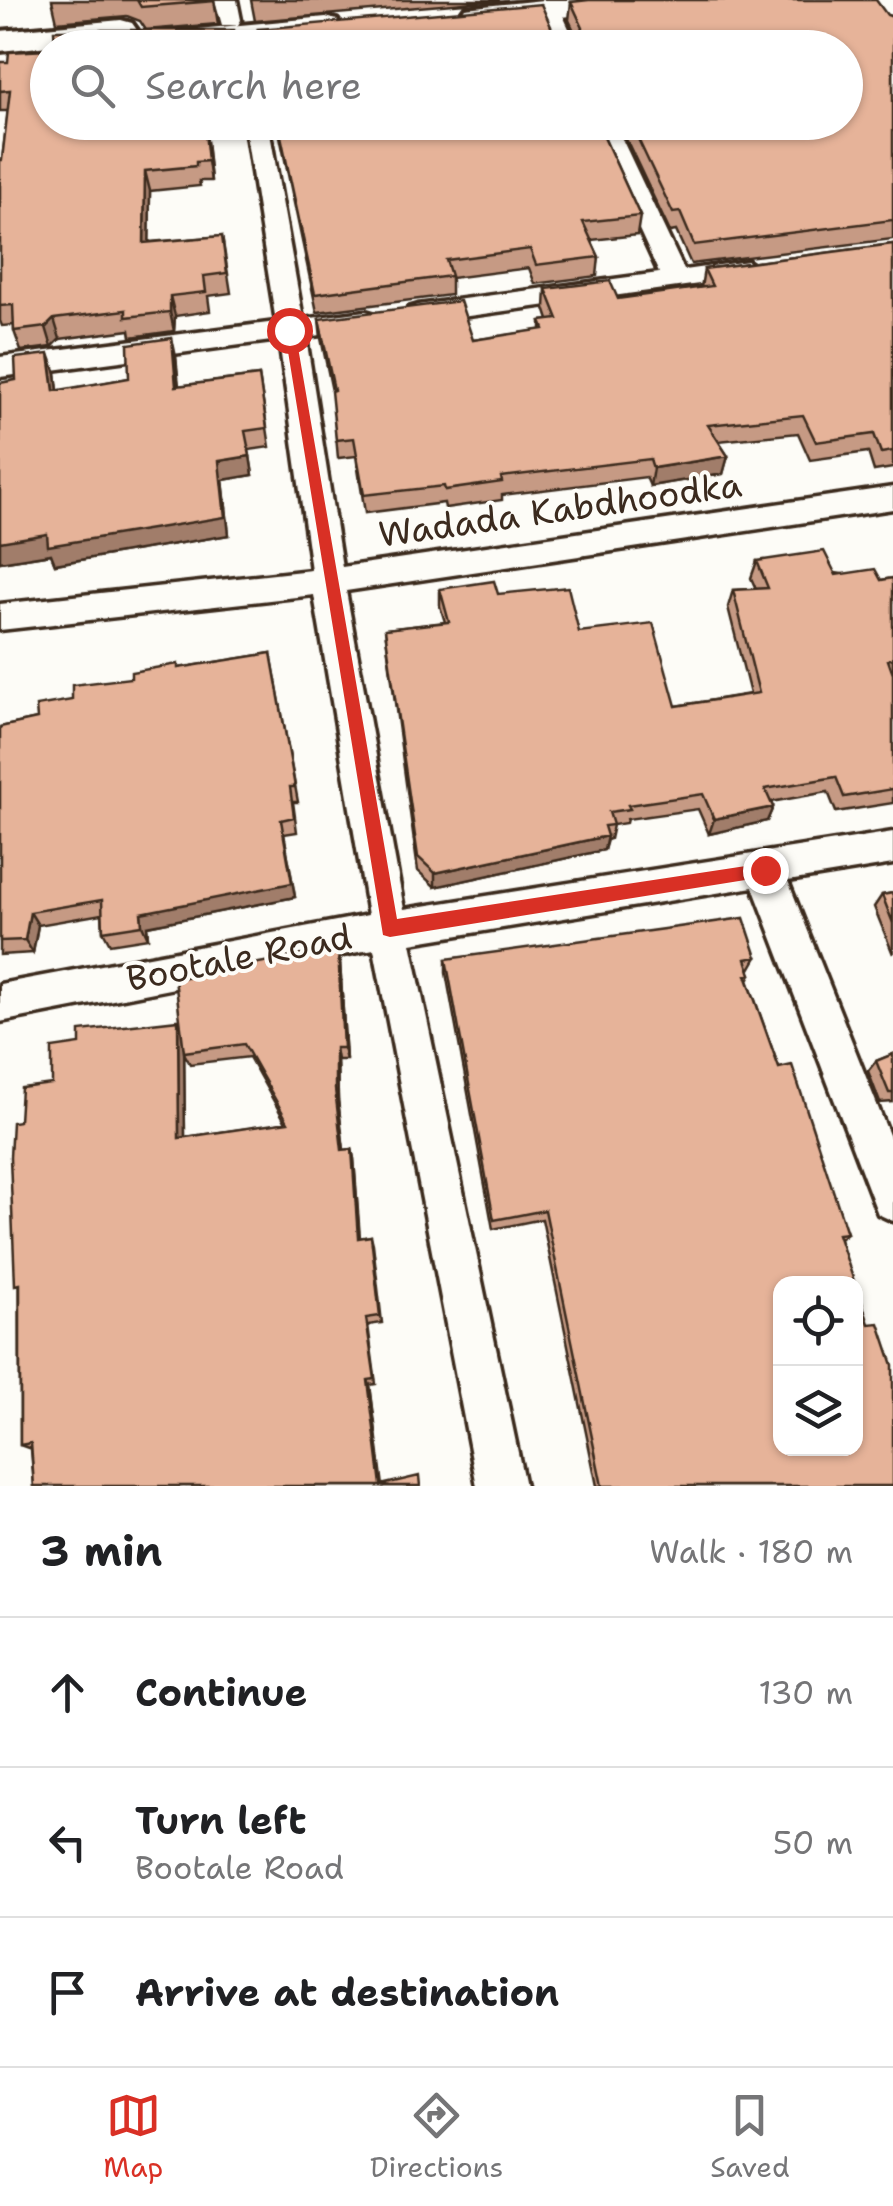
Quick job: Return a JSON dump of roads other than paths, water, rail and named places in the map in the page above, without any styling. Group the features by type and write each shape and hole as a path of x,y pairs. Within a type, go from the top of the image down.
{"main road":[{"path":"461,6 549,9 656,0"},
{"path":"162,30 350,18"},
{"path":"204,30 235,25"},
{"path":"0,41 30,39"},
{"path":"0,55 30,52"}],"street":[{"path":"549,9 559,30"},
{"path":"259,140 314,469 328,581 390,929 500,1486"},
{"path":"610,140 675,280"},
{"path":"0,367 784,265"},
{"name":"Wadada Kabdhoodka","path":"0,618 328,581 893,498"},
{"name":"Bootale Road","path":"0,1003 390,929 893,848"},
{"path":"765,870 893,1199"}]}
